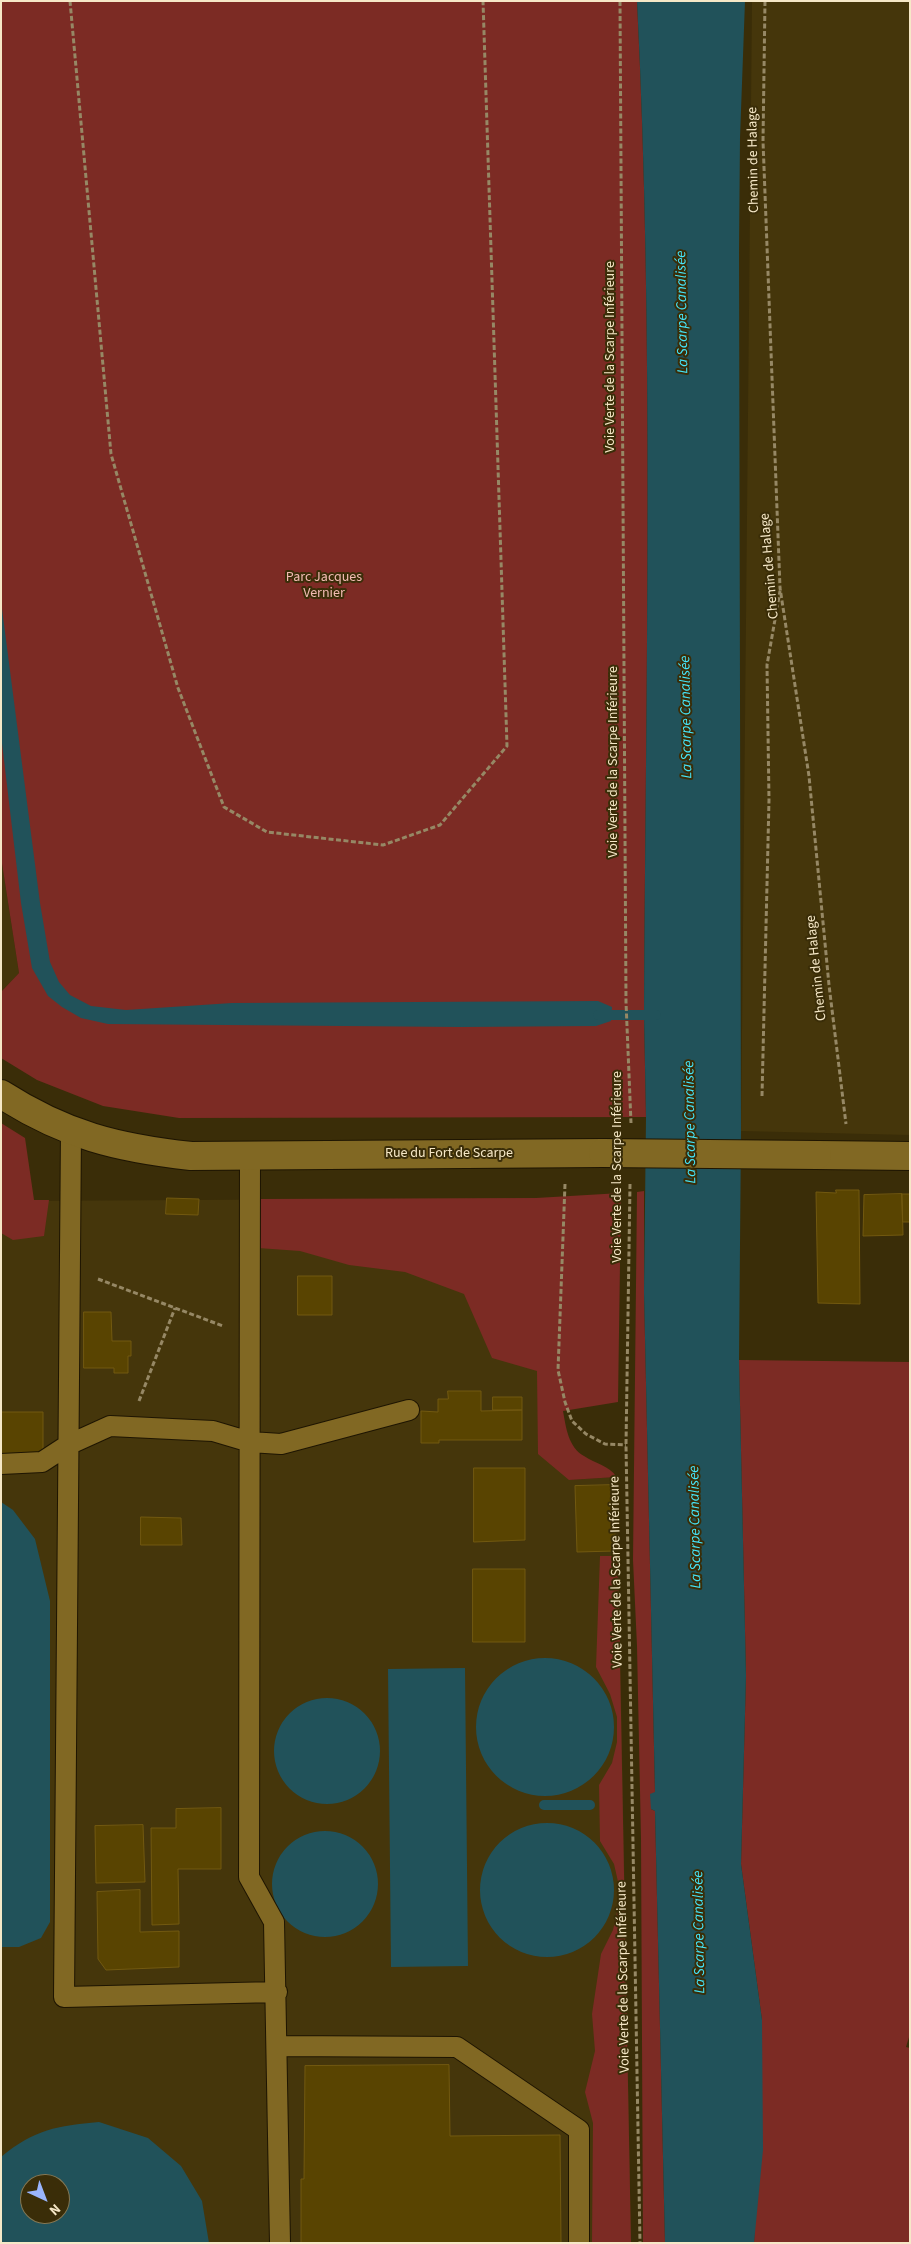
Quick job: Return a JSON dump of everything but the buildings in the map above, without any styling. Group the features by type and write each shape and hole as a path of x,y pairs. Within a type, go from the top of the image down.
{"main road":[{"name":"Rue du Fort de Scarpe","path":"1,1094 36,1115 71,1131 110,1144 138,1150 191,1156 564,1153 910,1156"}],"lane":[{"path":"71,1131 64,1997 277,1992"},
{"path":"250,1155 249,1877 274,1922 277,1992 280,2243"},
{"path":"1,1464 42,1462 68,1445 110,1426 213,1431 250,1442 281,1444 409,1410"},
{"path":"277,2046 457,2047 579,2130 580,2243"}],"path":[{"path":"70,1 111,454 178,688 224,807 267,832 383,844 440,825 506,746 483,1"},
{"name":"Voie Verte de la Scarpe Inférieure","path":"620,1 626,1002 632,1098 631,1128"},
{"name":"Chemin de Halage","path":"765,1 764,151 780,588 809,776 829,985 850,1155"},
{"path":"762,1096 770,800 766,665 780,588"},
{"path":"564,1153 566,1191 558,1370 565,1402 572,1421 586,1434 605,1444 626,1446"},
{"name":"Voie Verte de la Scarpe Inférieure","path":"630,1177 626,1446 640,2243"},
{"path":"70,1268 225,1327 250,1328"},
{"path":"129,1427 174,1308"}],"shaded area":[{"path":"752,1 910,1 910,1135 741,1131"},
{"path":"1,857 19,973 1,992"},
{"path":"1,1177 20,1201 536,1198 569,1480 617,1477 631,2243 1,2243"}],"green space":[{"name":"Parc Jacques Vernier","path":"1,1 637,1 646,255 648,508 644,1015 646,1117 179,1118 103,1106 37,1080 1,1058 1,992 19,973 1,857"},
{"path":"1,1123 25,1138 34,1200 49,1200 44,1236 13,1240 1,1233"},
{"path":"644,1191 644,1292 655,1792 651,1809 655,1811 665,2243 643,2243 641,1839 637,1646 633,1560 637,1192"},
{"path":"621,1193 618,1402 563,1411 565,1424 574,1447 584,1456 606,1467 617,1477 569,1480 538,1454 537,1371 492,1358 464,1294 405,1272 349,1265 300,1251 258,1248 259,1199 536,1198"},
{"path":"739,1360 910,1362 910,2034 906,2047 910,2048 910,2243 754,2243 762,2020 741,1864 746,1676"},
{"path":"600,1556 618,1556 631,2243 592,2243 593,2123 585,2092 595,2051 592,2014 601,1954 613,1930 618,1908 619,1886 614,1864 600,1841 599,1785 612,1763 617,1742 617,1717 610,1694 596,1667"}],"water":[{"name":"La Scarpe Canalisée","path":"637,1 745,1 740,138 739,250 741,1131 739,1360 746,1676 741,1864 762,2020 763,2150 754,2243 665,2243 655,1811 651,1809 650,1794 655,1792 644,1292 648,508 646,254"},
{"path":"1,601 40,903 50,962 59,982 70,995 91,1006 126,1010 232,1003 598,1001 612,1007 611,1021 596,1026 461,1027 108,1024 81,1018 62,1007 48,996 32,968 21,903 1,735"},
{"path":"1,1502 13,1510 35,1539 50,1601 50,1922 41,1938 19,1947 1,1947"},
{"path":"545,1658 559,1659 572,1663 584,1669 594,1678 603,1688 609,1700 613,1713 613,1741 609,1754 603,1766 594,1776 584,1785 572,1791 559,1795 545,1796 531,1795 518,1791 506,1785 496,1776 487,1766 481,1754 477,1741 476,1727 477,1713 481,1700 487,1688 496,1678 506,1669 518,1663 531,1659"},
{"path":"465,1668 468,1966 391,1967 388,1669"},
{"path":"327,1698 347,1702 364,1714 376,1731 380,1751 376,1771 364,1788 347,1800 327,1804 307,1800 290,1788 278,1771 274,1751 278,1731 290,1714 307,1702"},
{"path":"547,1823 573,1828 584,1834 594,1843 603,1853 609,1864 614,1890 609,1916 603,1927 594,1937 584,1946 573,1952 547,1957 521,1952 510,1946 500,1937 491,1927 485,1916 480,1890 485,1864 491,1853 500,1843 510,1834 521,1828"},
{"path":"325,1831 345,1835 362,1847 374,1864 378,1884 374,1904 362,1921 345,1933 325,1937 305,1933 288,1921 276,1904 272,1884 276,1864 288,1847 305,1835"},
{"path":"99,2122 148,2138 181,2166 202,2201 209,2243 1,2243 1,2157 25,2140 58,2127"}],"waterway":[{"path":"598,1015 656,1015"},
{"path":"544,1805 590,1805"}]}
